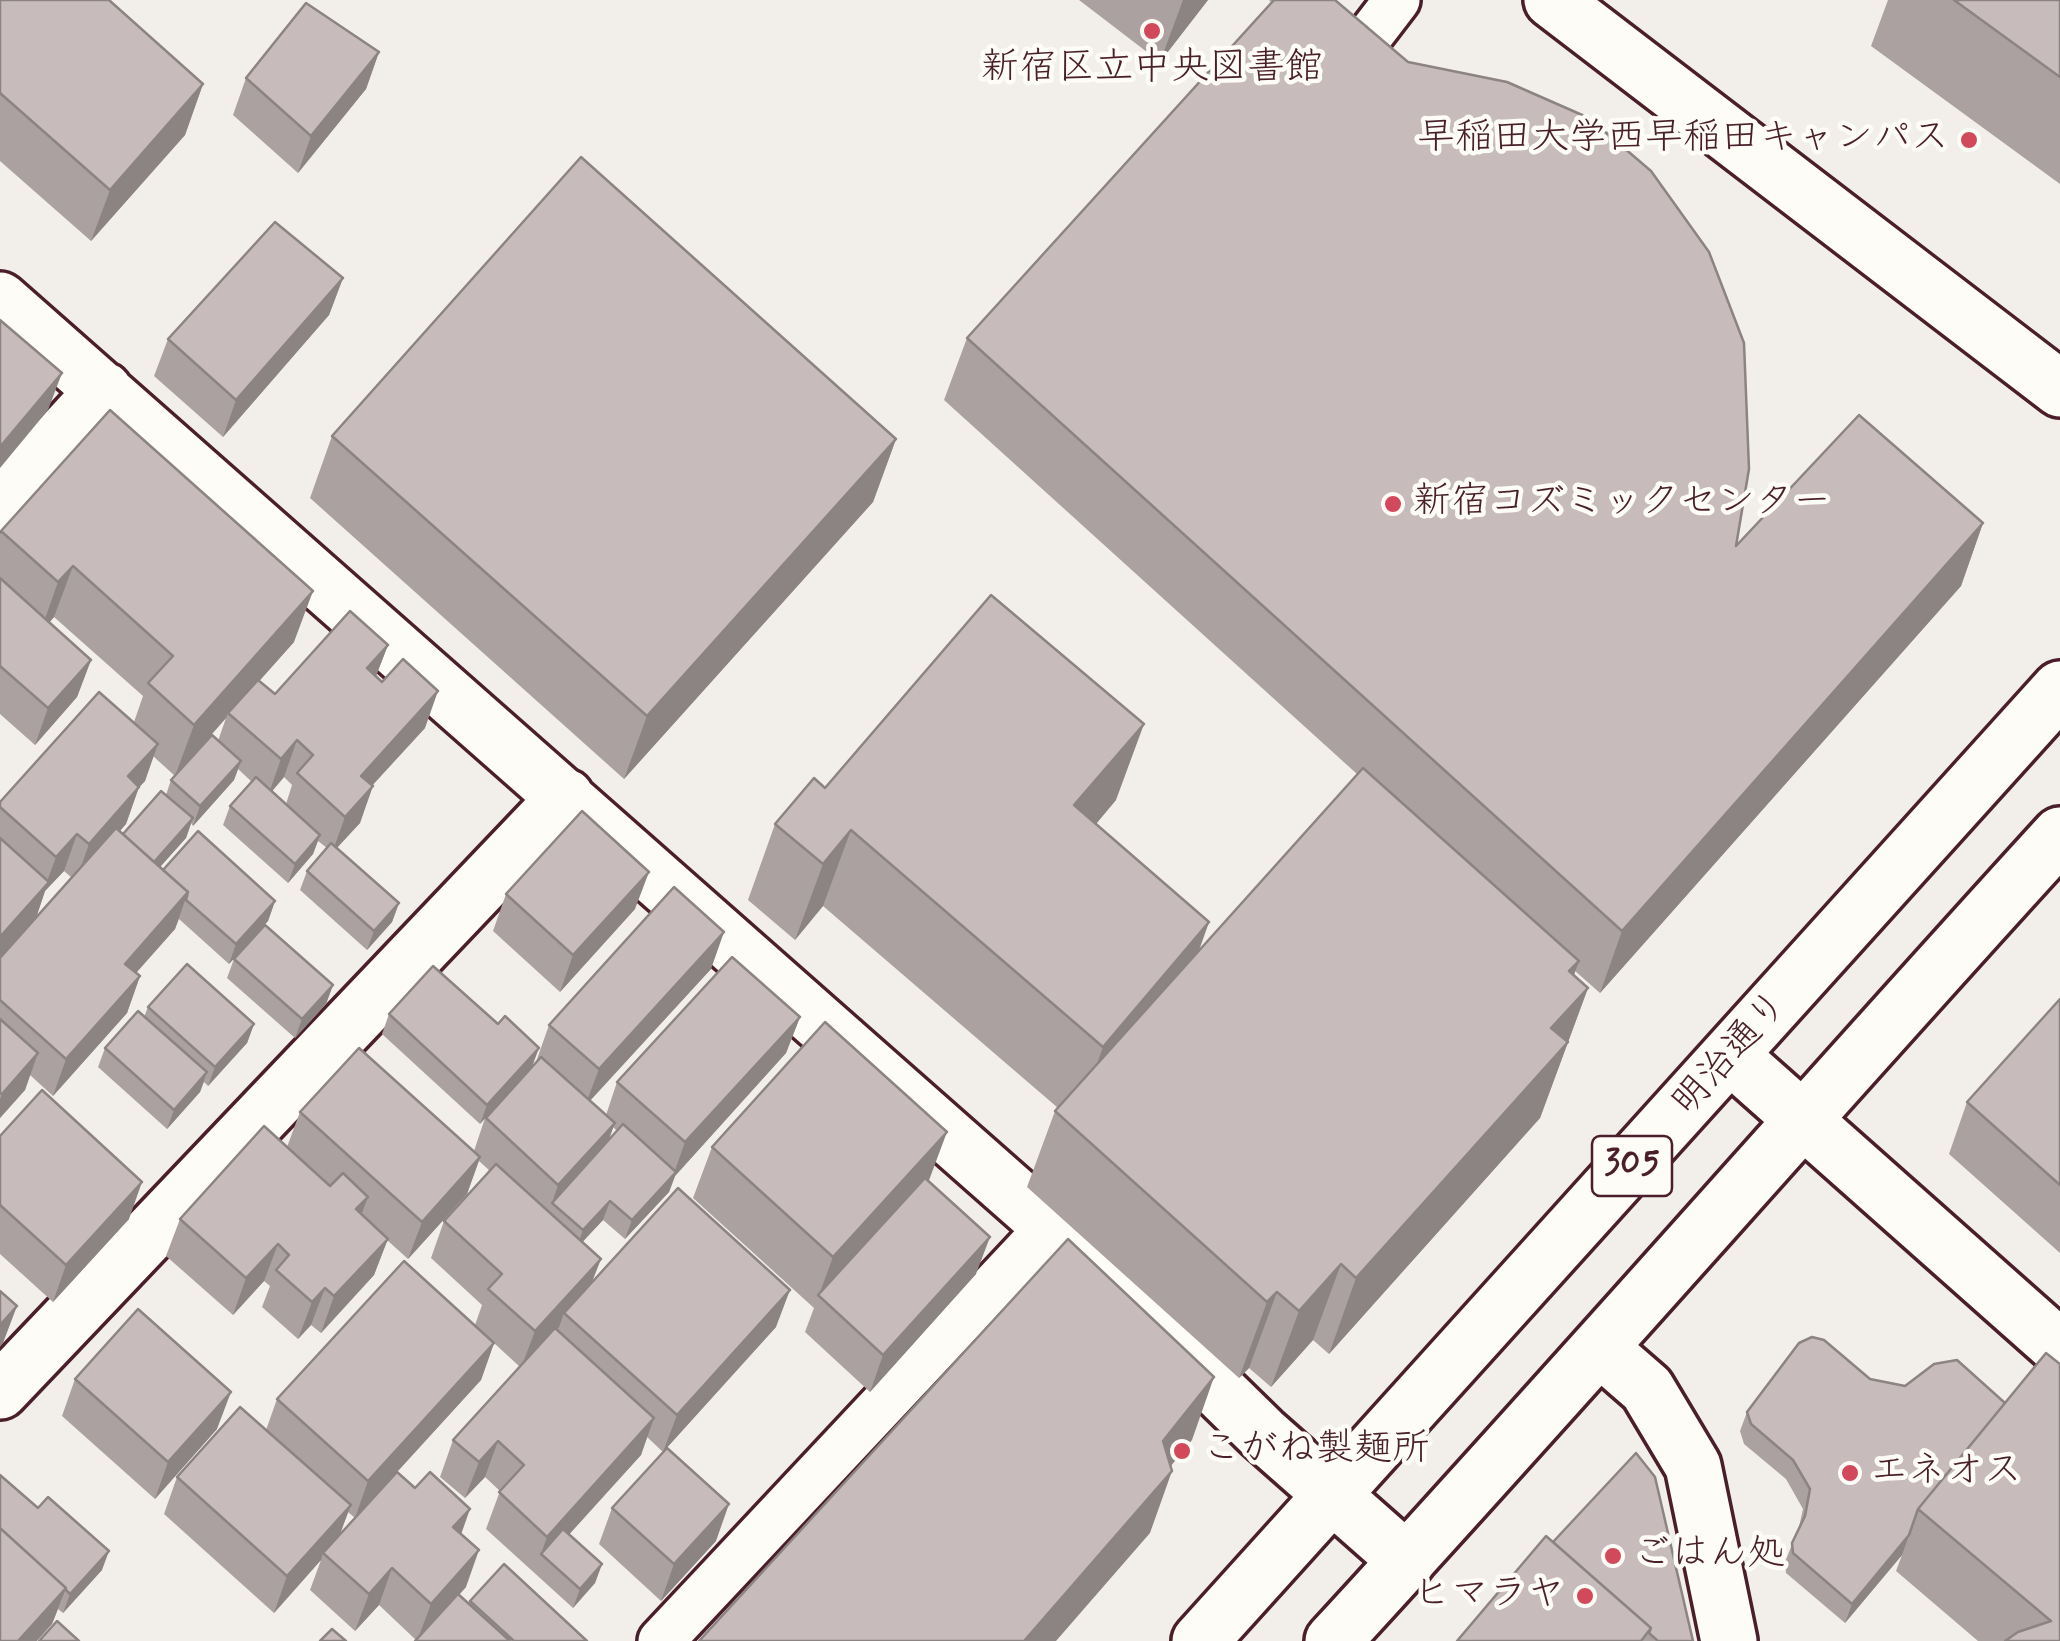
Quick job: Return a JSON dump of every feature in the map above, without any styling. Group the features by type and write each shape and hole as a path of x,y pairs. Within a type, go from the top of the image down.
{"street":[{"path":"1552,0 2060,389"},
{"path":"0,300 1050,1226 1262,1433 1407,1561"},
{"path":"0,502 104,390"},
{"name":"明治通り","path":"1200,1641 2060,688"},
{"path":"0,1390 566,797"},
{"name":"305","path":"1333,1641 1601,1349 2060,835"},
{"path":"1731,1056 2060,1348"},
{"path":"1601,1349 1647,1389 1694,1466 1730,1641"}],"lane":[{"path":"1335,81 1397,0"},
{"path":"661,1641 1050,1226"}],"building":[{"path":"0,0 109,0 203,84 110,190 0,93"},
{"name":"新宿コズミックセンター","path":"1274,0 1335,0 1408,62 1507,82 1589,118 1651,171 1709,252 1744,343 1749,469 1736,546 1859,415 1983,523 1622,931 967,338"},
{"path":"1954,0 2060,0 2060,77"},
{"path":"306,3 379,52 311,136 246,78"},
{"path":"581,157 896,439 647,716 332,436"},
{"path":"275,222 343,278 236,400 168,339"},
{"path":"0,320 62,373 0,447"},
{"path":"110,410 313,591 194,725 148,683 173,656 73,566 58,582 1,531"},
{"path":"0,578 91,660 48,708 0,666"},
{"path":"991,595 1144,724 1074,805 1209,922 1103,1047 851,830 823,864 775,824 814,778 825,788"},
{"path":"350,611 388,645 367,668 382,682 403,659 438,691 361,776 373,786 345,817 297,773 313,755 297,740 281,759 228,713 258,680 275,694"},
{"path":"99,692 158,744 128,776 139,787 89,844 77,834 56,857 0,807 0,802"},
{"path":"212,735 241,761 200,806 171,780"},
{"path":"1363,768 1579,961 1569,971 1588,988 1551,1028 1568,1042 1356,1278 1341,1264 1299,1311 1277,1292 1267,1302 1055,1111"},
{"path":"256,777 320,835 295,864 230,806"},
{"path":"161,791 193,818 154,862 123,834"},
{"path":"582,811 649,872 573,955 506,894"},
{"path":"116,828 188,892 125,964 140,976 66,1059 0,1000 0,958"},
{"path":"198,831 275,901 236,944 186,900 188,892 163,870"},
{"path":"0,838 49,882 0,937"},
{"path":"331,843 399,903 374,931 307,871"},
{"path":"674,887 724,932 599,1069 549,1025"},
{"path":"265,925 333,985 302,1019 234,959"},
{"path":"732,957 800,1017 685,1142 617,1082"},
{"path":"187,964 254,1024 215,1067 148,1007"},
{"path":"433,966 498,1024 505,1016 539,1048 487,1105 389,1014"},
{"path":"2060,999 2060,1185 1967,1102"},
{"path":"138,1011 207,1072 174,1110 105,1048"},
{"path":"0,1019 38,1053 2,1094 0,1093"},
{"path":"825,1022 947,1132 833,1257 712,1147"},
{"path":"359,1048 480,1157 422,1222 300,1112"},
{"path":"541,1057 615,1123 558,1185 486,1118"},
{"path":"42,1090 142,1182 66,1265 0,1205 0,1136"},
{"path":"623,1124 676,1172 632,1220 610,1201 583,1230 552,1203"},
{"path":"264,1126 330,1186 343,1173 368,1197 356,1209 388,1239 334,1296 325,1288 312,1302 276,1270 289,1255 278,1244 246,1278 180,1219"},
{"path":"496,1164 601,1259 535,1331 488,1289 502,1274 444,1221"},
{"path":"925,1178 990,1237 883,1355 818,1295"},
{"path":"678,1188 790,1290 677,1415 564,1313"},
{"path":"1068,1239 1214,1377 1163,1441 1172,1471 1024,1641 699,1641"},
{"path":"404,1261 494,1343 368,1481 277,1399"},
{"path":"0,1291 17,1306 0,1325"},
{"path":"138,1309 231,1392 168,1462 75,1379"},
{"path":"555,1328 654,1418 547,1537 499,1492 524,1465 498,1441 479,1462 453,1440"},
{"path":"1812,1337 1824,1340 1870,1379 1905,1386 1934,1364 1957,1360 2005,1403 1918,1509 1909,1535 1852,1604 1793,1553 1792,1543 1805,1516 1810,1489 1793,1460 1751,1424 1747,1412 1799,1343"},
{"path":"2046,1353 2060,1364 2060,1641 2005,1641 2018,1632 2051,1621 1918,1509"},
{"path":"240,1407 351,1505 287,1576 177,1477"},
{"path":"667,1448 729,1504 674,1564 612,1508"},
{"path":"1636,1453 1655,1477 1693,1641 1658,1641 1649,1633 1651,1628 1553,1542"},
{"path":"397,1472 415,1488 430,1472 470,1509 453,1527 479,1550 431,1604 392,1568 369,1594 323,1553"},
{"path":"0,1475 38,1508 48,1497 109,1551 70,1594 0,1528"},
{"path":"0,1528 66,1588 18,1641 0,1641"},
{"path":"563,1529 602,1564 580,1589 541,1554"},
{"path":"1546,1536 1651,1628 1641,1641 1457,1641"},
{"path":"504,1564 587,1641 514,1641 470,1601"},
{"path":"458,1594 510,1641 415,1641"},
{"path":"57,1621 79,1641 39,1641"},
{"path":"332,1629 346,1641 320,1641"}],"place":[{"name":"新宿区立中央図書館","path":"1152,31"},
{"name":"早稲田大学西早稲田キャンパス","path":"1969,140"},
{"name":"新宿コズミックセンター","path":"1393,504"},
{"name":"こがね製麺所","path":"1182,1451"},
{"name":"エネオス","path":"1850,1473"},
{"name":"ごはん処","path":"1613,1556"},
{"name":"ヒマラヤ","path":"1585,1596"}]}
